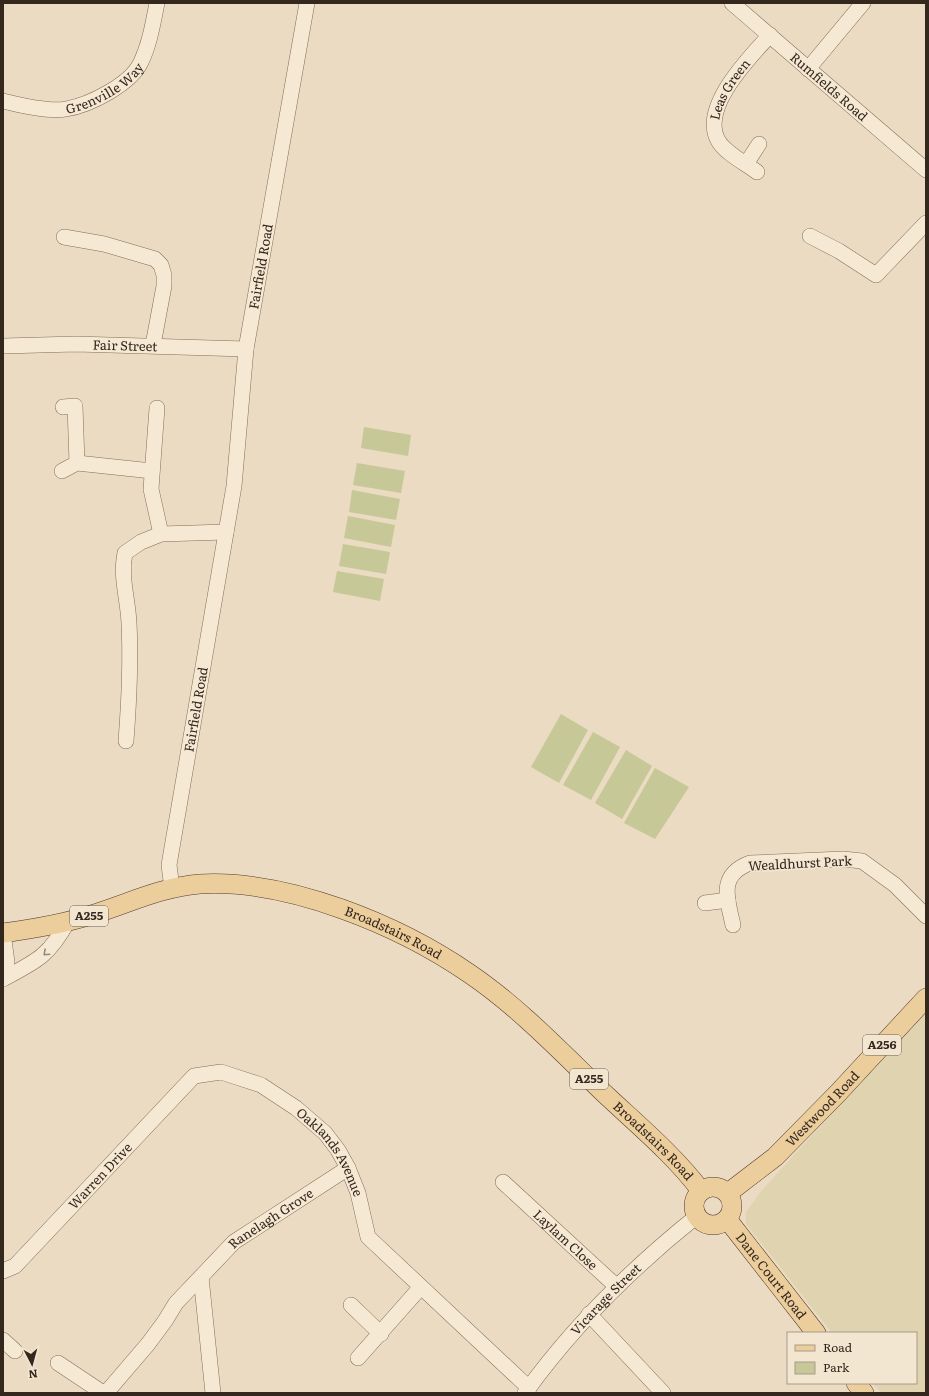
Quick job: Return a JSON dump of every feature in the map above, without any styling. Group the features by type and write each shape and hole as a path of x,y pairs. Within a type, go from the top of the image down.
{"main road":[{"name":"Broadstairs Road","path":"3,933 68,921 116,907 150,893 199,884 251,886 320,901 402,934 470,974 525,1017 649,1136 693,1180 701,1191"},
{"name":"Westwood Road","path":"728,1193 781,1151 838,1093 926,998"},
{"path":"718,1187 728,1193 732,1204 732,1209 727,1219 711,1225 697,1216 694,1206 697,1195 701,1191 706,1188 718,1187"},
{"name":"Dane Court Road","path":"727,1219 815,1332"},
{"path":"857,1384 864,1393"}],"street":[{"name":"Grenville Way","path":"3,100 26,106 65,110 92,101 122,84 140,63 150,37 157,3"},
{"name":"Fairfield Road","path":"172,888 169,865 234,486 246,349 307,3"},
{"name":"Rumfields Road","path":"732,3 926,170"},
{"path":"808,69 863,3"},
{"name":"Leas Green","path":"759,144 751,168 728,151 719,142 714,128 717,110 733,76 770,35"},
{"path":"810,236 839,251 873,280 926,223"},
{"path":"64,237 105,239 155,259 161,265 164,275 164,286 152,346"},
{"name":"Fair Street","path":"3,346 76,344 246,349"},
{"path":"63,406 75,406 77,463"},
{"path":"157,408 151,489 160,534"},
{"path":"62,470 77,463 152,471"},
{"path":"126,741 130,679 129,622 122,568 125,553 141,542 160,534 226,532"},
{"name":"Wealdhurst Park","path":"733,925 728,900 728,884 732,874 741,867 750,863 843,859 862,861 895,885 926,916"},
{"path":"705,903 728,900"},
{"path":"3,979 32,964 57,942 68,921"},
{"path":"3,933 5,968 32,964"},
{"name":"Oaklands Avenue","path":"194,1076 221,1072 261,1086 296,1108 324,1133 338,1150 348,1168 358,1193 368,1237 527,1390"},
{"name":"Warren Drive","path":"3,1271 15,1266 194,1076"},
{"name":"Ranelagh Grove","path":"58,1363 105,1393 152,1338 176,1303 234,1242 348,1168"},
{"name":"Laylam Close","path":"503,1182 521,1187 616,1286"},
{"name":"Vicarage Street","path":"527,1390 589,1314 616,1286 661,1245 697,1216"},
{"path":"201,1277 213,1393"},
{"path":"358,1358 420,1288"},
{"path":"351,1305 380,1334"},
{"path":"589,1314 663,1393"},
{"path":"3,1340 15,1351"}],"shaded area":[{"path":"926,1011 926,1393 881,1393 874,1384 917,1384 917,1332 831,1332 746,1224 746,1212 762,1190"}],"green space":[{"path":"364,427 411,435 408,456 361,448"},
{"path":"357,463 405,471 401,493 353,485"},
{"path":"352,490 400,499 396,520 349,512"},
{"path":"348,516 395,525 391,547 344,538"},
{"path":"343,544 390,552 386,574 339,566"},
{"path":"337,571 384,579 380,601 333,592"},
{"path":"561,714 588,730 559,783 531,767"},
{"path":"593,732 620,747 591,800 563,785"},
{"path":"626,750 652,766 622,819 595,803"},
{"path":"655,768 689,787 655,839 624,823"}]}
